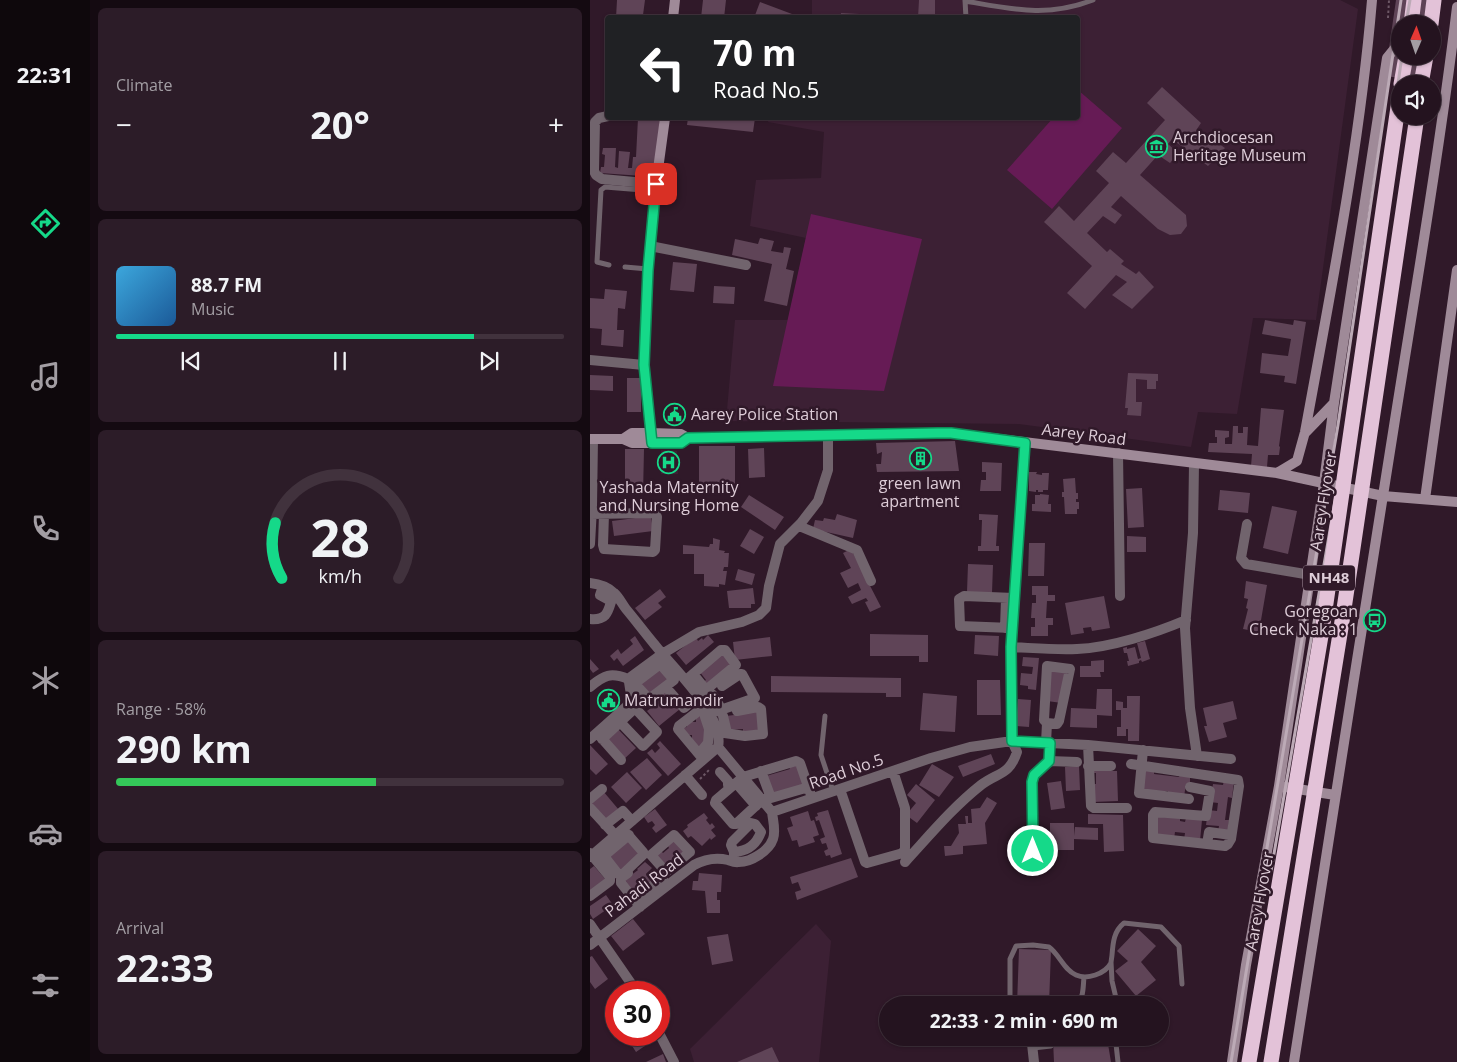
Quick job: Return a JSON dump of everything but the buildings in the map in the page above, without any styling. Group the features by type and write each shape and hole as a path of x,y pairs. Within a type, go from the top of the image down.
{"highway":[{"path":"1412,15 1414,0"},
{"path":"1432,15 1434,0"},
{"name":"Aarey Flyover","path":"1249,1062 1323,624 1395,125"},
{"name":"NH48","path":"1271,1062 1344,609 1415,125"}],"main road":[{"path":"674,15 675,0"},
{"path":"1277,473 1297,461 1305,432 1344,222 1369,42 1372,0"},
{"path":"1294,1062 1448,80 1457,8"},
{"path":"1232,1062 1246,965 1279,786 1324,483 1334,402 1387,58 1391,53"},
{"path":"652,438 644,365 650,246 665,120"},
{"path":"1425,499 1457,270"},
{"path":"1305,432 1334,402"},
{"name":"Aarey Road","path":"591,439 623,439 632,433 652,438 681,434 688,438 951,433 1277,473 1383,496 1457,502"},
{"path":"1279,786 1335,795"},
{"path":"1226,1062 1230,1036 1238,1022"}],"street":[{"path":"605,117 599,118 596,122 594,171 596,175 602,179 656,187"},
{"path":"650,246 746,265"},
{"path":"590,360 644,365"},
{"path":"621,760 596,737 629,708 631,683 662,654 699,632 742,622 759,615 766,608 769,586 780,544 799,526 818,500 828,470 828,436"},
{"path":"591,439 590,542 603,542"},
{"path":"905,862 948,815 982,784 1005,771 1013,763 1017,752 1012,741 1009,628 1010,598 1025,443"},
{"path":"1118,453 1120,596"},
{"path":"1188,815 1195,756 1190,708 1186,620 1193,533 1194,464"},
{"path":"591,509 604,514 655,513 657,517 656,546 652,552 607,550 603,547 604,514"},
{"path":"1247,524 1241,558 1246,564 1310,575"},
{"path":"799,526 857,550 871,581"},
{"path":"590,583 602,586 613,597 705,703 720,740 718,746 701,756"},
{"path":"1009,628 960,626 959,607 960,598 964,596 1010,598"},
{"path":"590,619 602,619 613,597"},
{"path":"1011,647 1079,649 1126,641 1186,620"},
{"path":"1051,666 1052,649"},
{"path":"590,896 610,881 610,877 592,858 619,837 632,821 685,775 701,756 709,738 705,703 660,665 631,683"},
{"path":"1047,723 1057,724 1059,721 1070,668 1047,666 1044,720 1047,723 1049,761"},
{"path":"590,677 599,670 605,676"},
{"path":"590,686 605,676 621,676 649,699 705,703"},
{"path":"670,692 684,708 705,703"},
{"path":"701,756 678,729 705,703"},
{"path":"617,720 641,745 644,745 657,735 657,732 636,709 629,708"},
{"path":"617,720 636,748"},
{"name":"Road No.5","path":"772,812 970,747 1012,741 1088,745 1231,759"},
{"path":"1088,745 1091,806 1094,808 1127,808"},
{"path":"718,746 736,768"},
{"path":"1143,750 1136,764 1139,793 1189,799"},
{"path":"731,779 798,761 812,798"},
{"path":"1033,851 1032,782 1034,775 1049,761 1076,762"},
{"path":"1136,764 1235,779 1239,782 1231,835 1228,844 1225,846 1153,838 1153,815 1155,812 1206,816 1210,793 1206,790 1190,787"},
{"path":"1088,766 1111,766"},
{"path":"736,768 731,779 715,801 715,805 734,824 763,801 809,787"},
{"path":"731,779 736,768"},
{"path":"836,790 865,862 868,863 903,853 905,848 905,808 893,771"},
{"path":"761,772 763,801"},
{"path":"685,775 702,795"},
{"path":"731,779 763,801 772,812"},
{"path":"590,799 602,789"},
{"path":"590,808 619,837"},
{"path":"605,825 622,811 632,821"},
{"name":"Pahadi Road","path":"590,945 637,903 665,882 679,876 705,859 734,857 741,863 755,858 766,850 773,841 772,812"},
{"path":"675,836 690,851 672,868 665,872 652,857 652,854 675,836"},
{"path":"686,856 694,865"},
{"path":"637,903 620,880 644,860 649,860 665,882"},
{"path":"672,868 679,876"},
{"path":"590,924 629,981"},
{"path":"666,1046 674,1062"},
{"path":"1032,1046 1034,1062"}],"lane":[{"path":"966,15 965,1 1027,11 1058,11 1093,0"},
{"path":"608,265 597,262 601,190 605,187 656,187"},
{"path":"626,267 648,270"},
{"path":"826,716 821,756 836,790"},
{"path":"1116,996 1111,962 1114,938 1118,928 1124,923 1161,927 1179,946 1182,984"},
{"path":"1010,996 1010,959 1016,946 1033,945 1049,947 1075,975 1084,977 1096,975 1111,962"},
{"path":"1082,996 1084,977"},
{"path":"1116,1046 1118,1062"}],"path":[{"path":"1388,18 1389,0"},
{"path":"693,785 711,769 718,770 731,779"}],"shaded area":[{"path":"812,0 1340,0 1358,9 1316,320 1253,318 1237,414 1198,412 1191,447 1019,424 726,421 735,320 788,320 806,238 750,226 756,180 821,178 824,132 768,122 768,120 1080,120 1080,15 812,15"},
{"path":"1080,92 1122,128 1052,209 1007,170 1051,120 1080,120"},
{"path":"811,214 922,239 884,391 773,386"},
{"name":"Yashada Maternity and Nursing Home","path":"661,450 677,451 678,474 661,474"},
{"path":"816,924 831,941 819,1062 694,1062 690,1049"}],"railway":[{"path":"1231,1062 1338,425 1401,0"},
{"path":"1408,15 1410,0"},
{"path":"1271,871 1348,426 1401,65"}],"place":[{"name":"Archdiocesan Heritage Museum","path":"1157,146"},
{"name":"Aarey Police Station","path":"675,414"},
{"name":"green lawn apartment","path":"920,459"},
{"name":"Yashada Maternity and Nursing Home","path":"669,463"},
{"name":"Goregoan Check Naka : 1","path":"1374,620"},
{"name":"Matrumandir","path":"608,700"}],"route":[{"path":"656,184 648,270 644,365 652,443 681,443 688,438 951,433 1025,443 1011,647 1012,741 1050,743 1049,761 1034,775 1032,782 1033,851"}]}
